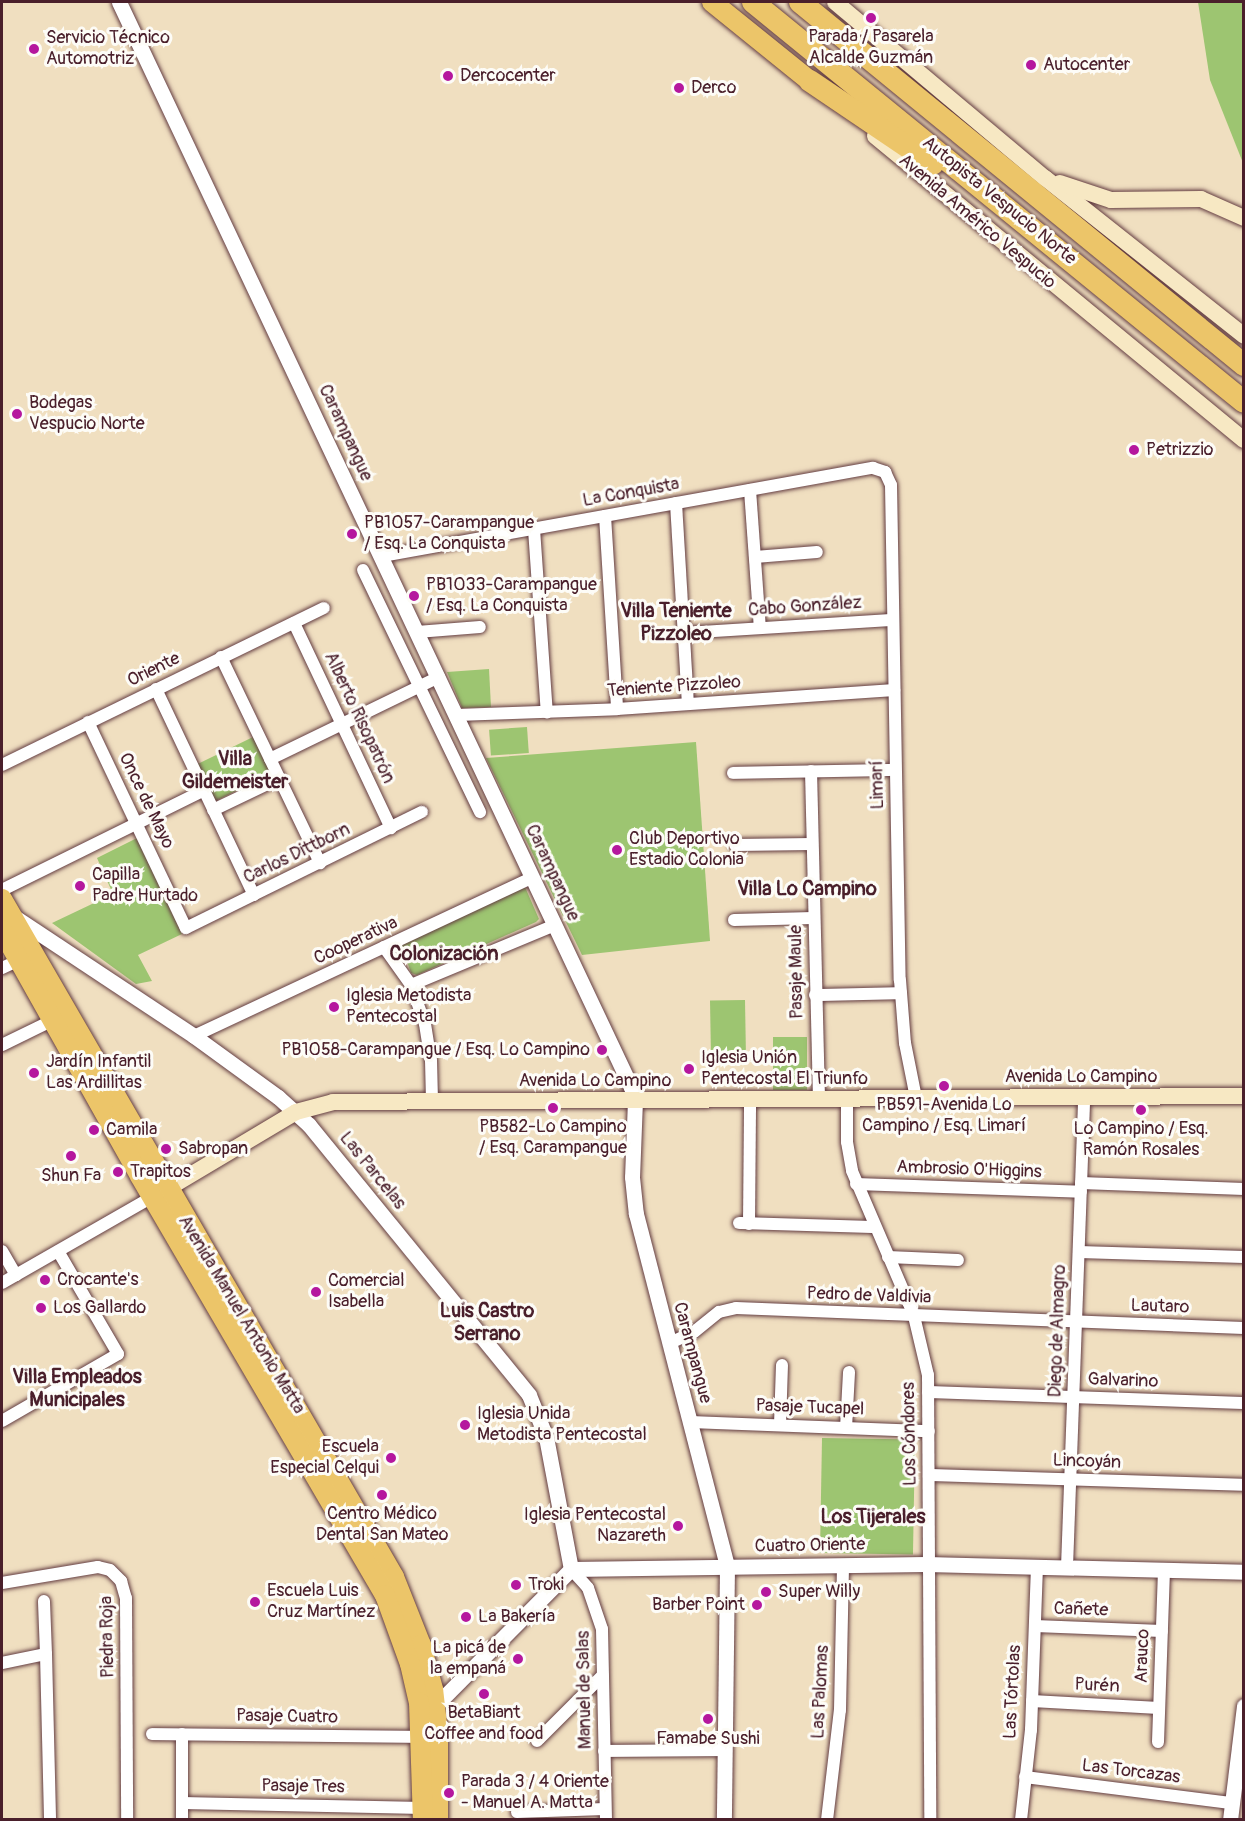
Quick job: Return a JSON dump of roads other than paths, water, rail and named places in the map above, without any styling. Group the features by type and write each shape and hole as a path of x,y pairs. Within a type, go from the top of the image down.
{"highway":[{"name":"Autopista Vespucio Norte","path":"753,2 1244,402"},
{"name":"Autopista Vespucio Norte","path":"800,2 1244,365"},
{"path":"810,81 920,155 1002,203"}],"main road":[{"name":"Avenida Américo Vespucio","path":"712,2 810,81 1024,262 1244,440"},
{"path":"836,2 1045,178 1244,336"},
{"path":"1045,178 1111,200 1209,201 1244,218"},
{"name":"Avenida Manuel Antonio Matta","path":"3,913 9,964 51,1022 160,1193 394,1577 421,1646 435,1706 428,1816"},
{"name":"Avenida Manuel Antonio Matta","path":"3,913 386,1595 413,1672 422,1731 428,1816"},
{"name":"Avenida Lo Campino","path":"160,1193 296,1112 333,1102 1244,1096"},
{"path":"422,1731 435,1706"}],"street":[{"name":"Carampangue","path":"119,2 457,715 635,1100 634,1201 727,1566 724,1820"},
{"name":"La Conquista","path":"382,556 873,468 885,472"},
{"name":"Limarí","path":"885,472 891,485 901,993 916,1098"},
{"path":"750,490 760,628"},
{"path":"676,503 688,704"},
{"path":"605,516 617,709"},
{"path":"534,529 547,712"},
{"path":"755,557 817,552"},
{"path":"363,570 480,812"},
{"name":"Oriente","path":"2,765 324,608"},
{"name":"Cabo González","path":"684,633 893,620"},
{"name":"Alberto Risopatrón","path":"294,622 391,828"},
{"path":"417,632 480,627"},
{"path":"221,657 320,863"},
{"path":"270,759 439,677"},
{"path":"156,689 254,895"},
{"name":"Teniente Pizzoleo","path":"457,715 617,709 894,690"},
{"name":"Once de Mayo","path":"88,722 186,928"},
{"path":"733,773 895,770"},
{"name":"Pasaje Maule","path":"810,771 819,1099"},
{"path":"213,810 280,778"},
{"path":"2,890 204,790"},
{"name":"Carlos Dittborn","path":"186,928 423,812"},
{"path":"735,845 812,844"},
{"name":"Cooperativa","path":"194,1036 533,877"},
{"name":"Las Parcelas","path":"3,913 194,1036 296,1112 529,1395 549,1447 572,1569"},
{"path":"734,920 813,918"},
{"path":"411,985 555,925"},
{"path":"384,947 411,985 430,1051 432,1101"},
{"path":"815,995 901,993"},
{"path":"2,1045 51,1022"},
{"name":"Diego de Almagro","path":"1067,1568 1084,1096"},
{"name":"Los Cóndores","path":"847,1098 847,1142 856,1184 915,1316 926,1358 929,1475 930,1820"},
{"path":"750,1099 744,1223 874,1227"},
{"name":"Ambrosio O'Higgins","path":"856,1184 1244,1189"},
{"path":"2,1283 160,1193"},
{"path":"2,1251 16,1275"},
{"path":"2,1421 118,1354 58,1251"},
{"path":"1079,1252 1244,1257"},
{"path":"888,1257 958,1260"},
{"name":"Pedro de Valdivia","path":"670,1343 730,1308 1076,1322"},
{"name":"Lautaro","path":"1076,1322 1244,1328"},
{"path":"780,1425 782,1365"},
{"path":"846,1428 849,1372"},
{"name":"Galvarino","path":"928,1392 1244,1403"},
{"name":"Pasaje Tucapel","path":"690,1422 928,1431"},
{"name":"Lincoyán","path":"929,1475 1244,1485"},
{"name":"Cuatro Oriente","path":"572,1569 929,1564 1244,1572"},
{"name":"Las Palomas","path":"827,1820 840,1710 843,1565"},
{"name":"Piedra Roja","path":"2,1583 98,1567 110,1570 121,1581 126,1598 127,1820"},
{"name":"Las Tórtolas","path":"1021,1820 1032,1701 1037,1567"},
{"path":"435,1706 572,1569"},
{"name":"Manuel de Salas","path":"572,1569 588,1588 598,1609 603,1675 606,1814"},
{"name":"Arauco","path":"1158,1742 1164,1570"},
{"path":"44,1601 50,1820"},
{"name":"Cañete","path":"1035,1626 1162,1631"},
{"path":"2,1664 46,1654"},
{"path":"537,1742 603,1675"},
{"name":"Purén","path":"1032,1701 1159,1708"},
{"path":"1230,1820 1240,1757 1244,1707"},
{"name":"Pasaje Cuatro","path":"152,1734 422,1731"},
{"path":"182,1734 182,1820"},
{"path":"604,1751 725,1750"},
{"name":"Las Torcazas","path":"1025,1777 1232,1803"},
{"name":"Pasaje Tres","path":"182,1803 428,1816"},
{"path":"517,1812 606,1814"}],"place":[{"name":"Parada / Pasarela Alcalde Guzmán","path":"871,18"},
{"name":"Servicio Técnico Automotriz","path":"34,49"},
{"name":"Autocenter","path":"1031,65"},
{"name":"Dercocenter","path":"448,76"},
{"name":"Derco","path":"679,88"},
{"name":"Bodegas Vespucio Norte","path":"17,414"},
{"name":"Petrizzio","path":"1134,450"},
{"name":"PB1057-Carampangue / Esq. La Conquista","path":"352,534"},
{"name":"PB1033-Carampangue / Esq. La Conquista","path":"414,596"},
{"name":"Club Deportivo Estadio Colonia","path":"617,850"},
{"name":"Capilla Padre Hurtado","path":"80,886"},
{"name":"Iglesia Metodista Pentecostal","path":"334,1007"},
{"name":"PB1058-Carampangue / Esq. Lo Campino","path":"602,1050"},
{"name":"Iglesia Unión Pentecostal El Triunfo","path":"689,1069"},
{"name":"Jardín Infantil Las Ardillitas","path":"34,1073"},
{"name":"PB591-Avenida Lo Campino / Esq. Limarí","path":"944,1086"},
{"name":"PB582-Lo Campino / Esq. Carampangue","path":"553,1108"},
{"name":"Lo Campino / Esq. Ramón Rosales","path":"1141,1110"},
{"name":"Camila","path":"94,1130"},
{"name":"Sabropan","path":"166,1149"},
{"name":"Shun Fa","path":"71,1156"},
{"name":"Trapitos","path":"118,1172"},
{"name":"Crocante's","path":"45,1280"},
{"name":"Comercial Isabella","path":"316,1292"},
{"name":"Los Gallardo","path":"41,1308"},
{"name":"Iglesia Unida Metodista Pentecostal","path":"465,1425"},
{"name":"Escuela Especial Celqui","path":"391,1458"},
{"name":"Centro Médico Dental San Mateo","path":"382,1495"},
{"name":"Iglesia Pentecostal Nazareth","path":"678,1526"},
{"name":"Troki","path":"516,1585"},
{"name":"Super Willy","path":"766,1592"},
{"name":"Escuela Luis Cruz Martínez","path":"255,1602"},
{"name":"Barber Point","path":"757,1605"},
{"name":"La Bakería","path":"466,1617"},
{"name":"La picá de la empaná","path":"518,1659"},
{"name":"BetaBiant Coffee and food","path":"484,1694"},
{"name":"Famabe Sushi","path":"708,1719"},
{"name":"Parada 3 / 4 Oriente - Manuel A. Matta","path":"449,1793"}],"district":[{"name":"Villa Teniente Pizzoleo","path":"676,622"},
{"name":"Villa Gildemeister","path":"235,770"},
{"name":"Villa Lo Campino","path":"807,888"},
{"name":"Colonización","path":"444,953"},
{"name":"Luis Castro Serrano","path":"487,1322"},
{"name":"Villa Empleados Municipales","path":"77,1388"},
{"name":"Los Tijerales","path":"873,1516"}]}
